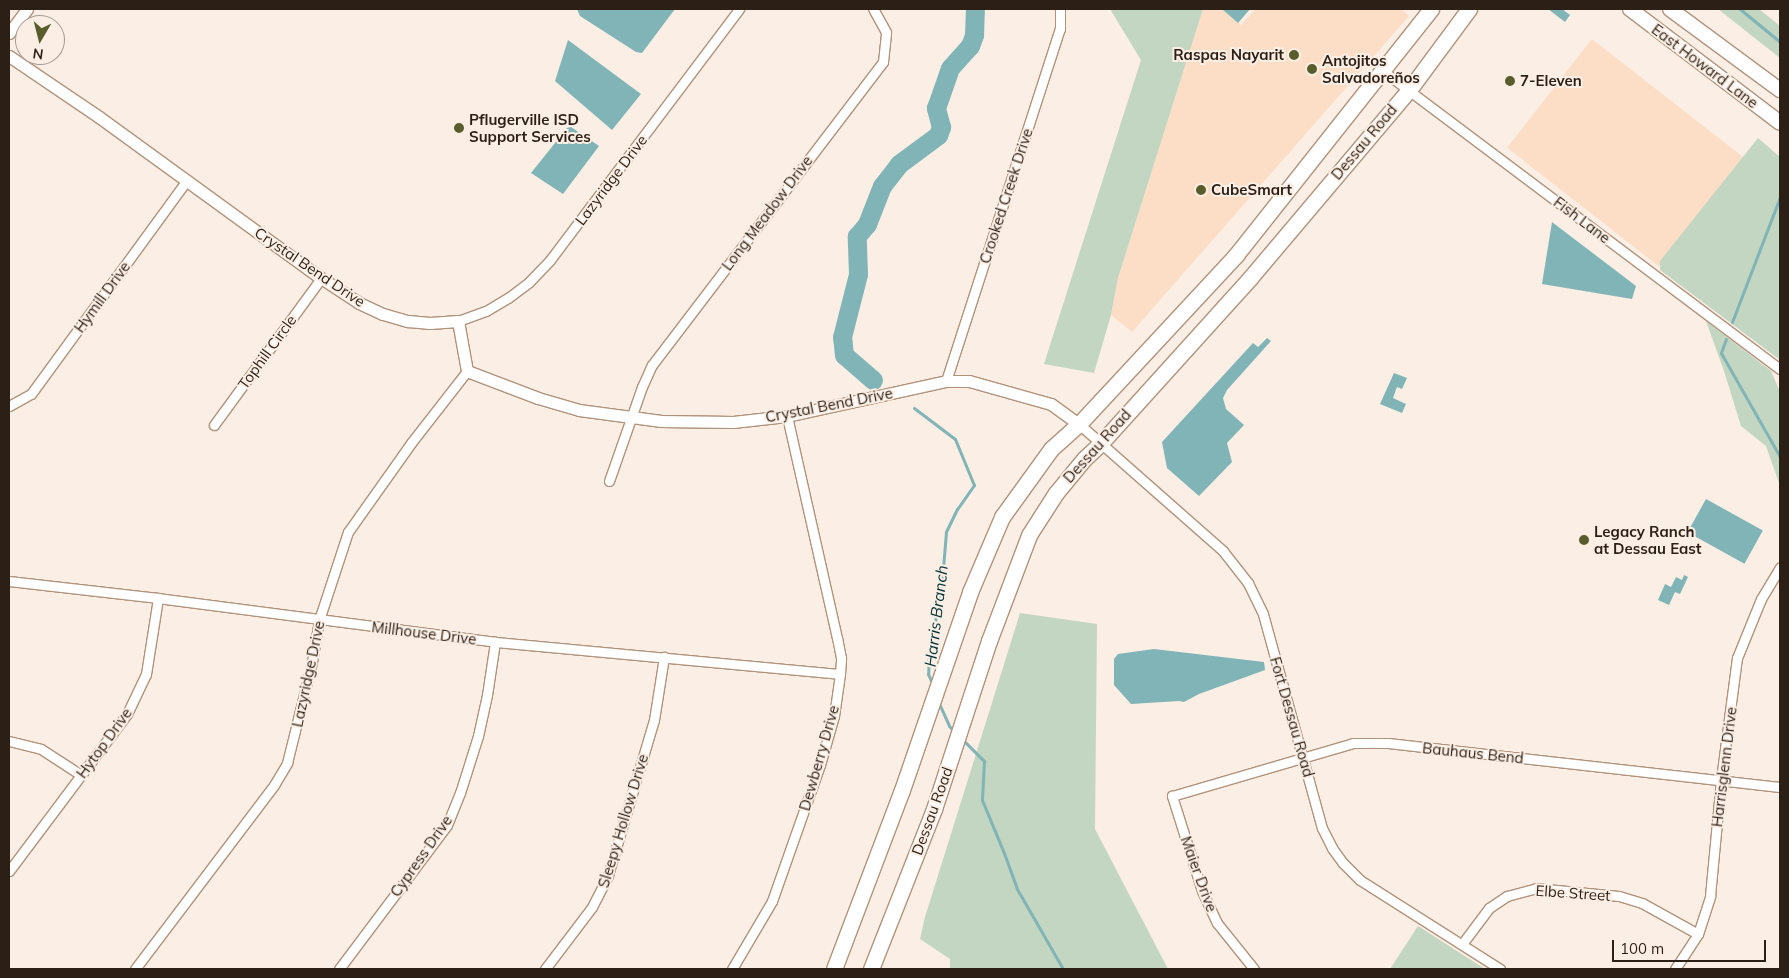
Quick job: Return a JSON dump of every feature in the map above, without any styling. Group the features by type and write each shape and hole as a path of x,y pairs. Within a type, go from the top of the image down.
{"main road":[{"name":"Dessau Road","path":"834,969 902,790 970,592 1003,514 1052,449 1079,424 1236,255 1431,9"},
{"name":"Dessau Road","path":"871,969 934,809 988,641 1029,535 1056,492 1250,278 1408,90 1470,9"},
{"name":"East Howard Lane","path":"1630,9 1780,123"},
{"name":"East Howard Lane","path":"1670,9 1780,90"}],"street":[{"path":"9,33 27,9"},
{"name":"Lazyridge Drive","path":"458,321 486,311 508,298 529,282 550,260 739,9"},
{"name":"Long Meadow Drive","path":"609,481 652,365 883,62 886,32 874,9"},
{"name":"Crooked Creek Drive","path":"946,381 1060,29 1060,9"},
{"name":"Crystal Bend Drive","path":"9,56 359,303 382,314 415,321 458,321"},
{"name":"Fish Lane","path":"1383,71 1780,368"},
{"name":"Hymill Drive","path":"9,406 31,394 187,180"},
{"name":"Tophill Circle","path":"214,425 321,278"},
{"path":"458,321 467,371"},
{"name":"Lazyridge Drive","path":"135,969 274,785 287,763 312,662 319,620 348,532 411,443 467,371"},
{"name":"Crystal Bend Drive","path":"467,371 538,398 571,408 632,417 696,423 787,416 946,381 969,381 990,385 1051,404 1079,424"},
{"name":"Dewberry Drive","path":"732,969 772,901 820,765 834,716 840,674 841,658 837,638 787,416"},
{"name":"Fort Dessau Road","path":"1079,424 1223,551 1248,583 1263,614 1304,757 1322,828 1332,848 1343,863 1360,880 1500,969"},
{"name":"Harrisglenn Drive","path":"1675,969 1698,934 1710,896 1721,780 1737,658 1760,599 1780,567"},
{"name":"Millhouse Drive","path":"9,581 158,598 495,642 840,674"},
{"name":"Hytop Drive","path":"9,871 127,714 146,674 158,598"},
{"name":"Cypress Drive","path":"339,969 447,825 460,793 478,736 488,695 495,642"},
{"name":"Sleepy Hollow Drive","path":"545,969 592,907 608,875 654,720 664,657"},
{"path":"9,741 41,749 81,774"},
{"name":"Bauhaus Bend","path":"1172,796 1353,743 1388,743 1780,787"},
{"name":"Maier Drive","path":"1172,796 1202,891 1217,923 1254,969"},
{"name":"Elbe Street","path":"1462,944 1489,908 1508,896 1536,888 1619,896 1642,903 1698,934"}],"shaded area":[{"name":"CubeSmart","path":"1203,9 1222,9 1241,25 1256,9 1401,9 1409,16 1132,332 1111,315 1118,278"},
{"path":"1592,39 1743,157 1658,266 1507,148"}],"green space":[{"path":"1110,9 1203,9 1118,278 1111,315 1094,373 1044,364 1141,60"},
{"path":"1718,9 1759,9 1780,26 1780,58"},
{"path":"1758,138 1780,157 1780,360 1660,270 1660,261"},
{"path":"1706,321 1771,371 1780,392 1780,486 1766,446 1741,426"},
{"path":"1020,613 1097,624 1095,829 1168,969 950,969 950,959 920,939 925,917"},
{"path":"1418,926 1485,969 1390,969"}],"water":[{"path":"577,9 675,9 642,53 636,52 580,16"},
{"path":"1222,9 1250,9 1238,23"},
{"path":"1548,9 1562,9 1570,15 1565,22"},
{"path":"568,40 641,94 612,130 555,81"},
{"path":"571,127 599,146 563,194 531,173 567,128"},
{"path":"1552,222 1636,286 1632,299 1542,284"},
{"path":"1267,338 1271,341 1227,390 1223,398 1226,409 1244,425 1227,443 1232,462 1199,496 1167,468 1162,442 1253,343 1258,347"},
{"path":"1394,373 1407,378 1402,389 1397,387 1393,398 1406,404 1402,413 1380,404"},
{"path":"1706,499 1763,531 1744,564 1688,532"},
{"path":"1684,575 1688,577 1680,594 1675,592 1669,605 1658,600 1665,584 1671,587 1676,577 1682,580"},
{"path":"1154,649 1264,662 1265,670 1199,694 1184,702 1131,704 1114,685 1114,659 1118,654"}],"waterway":[{"name":"Harris Branch","path":"873,380 844,355 842,337 858,274 857,236 867,224 882,186 899,164 938,135 941,127 936,108 950,68 970,46 974,35 975,9"},
{"path":"1740,9 1780,42"},
{"path":"1732,322 1780,197"},
{"path":"1726,339 1721,353 1780,457"},
{"name":"Harris Branch","path":"914,408 955,439 974,485 957,509 946,532 941,591 929,651 928,674 933,685"},
{"name":"Harris Branch","path":"938,701 949,726 955,732"},
{"name":"Harris Branch","path":"961,738 984,761 982,800 1017,889 1063,969"}],"place":[{"name":"Raspas Nayarit","path":"1294,55"},
{"name":"Antojitos Salvadoreños","path":"1312,69"},
{"name":"7-Eleven","path":"1510,81"},
{"name":"Pflugerville ISD Support Services","path":"459,128"},
{"name":"CubeSmart","path":"1201,190"},
{"name":"Legacy Ranch at Dessau East","path":"1584,540"}]}
